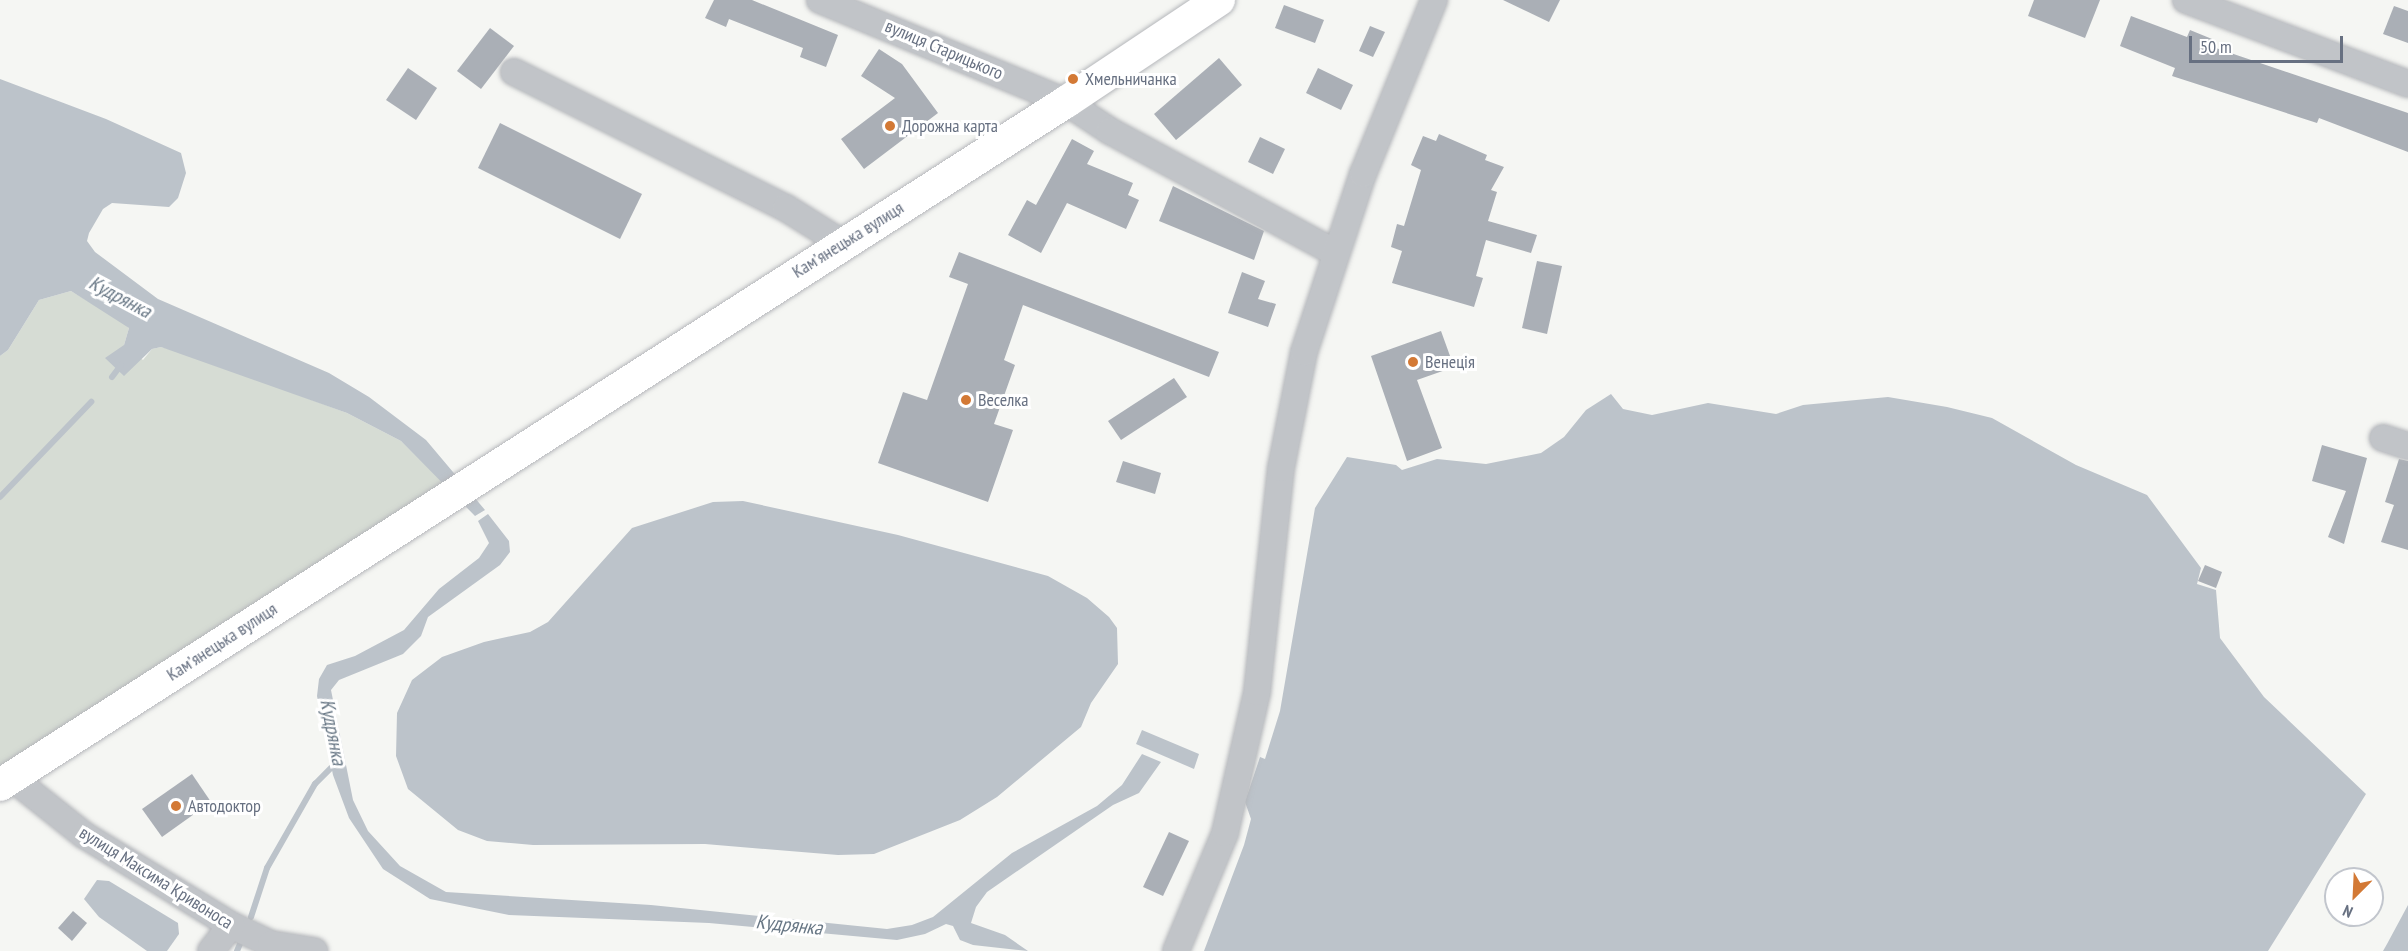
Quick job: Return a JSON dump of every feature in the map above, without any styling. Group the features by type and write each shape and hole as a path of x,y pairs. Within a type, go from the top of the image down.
{"main road":[{"name":"Камʼянецька вулиця","path":"6,781 842,243 1066,102 1219,0"}],"street":[{"name":"вулиця Старицького","path":"820,0 1066,102 1110,130 1336,252"},
{"path":"1176,951 1189,926 1227,822 1257,693 1283,458 1304,352 1336,252 1434,0"},
{"path":"2186,0 2408,84"},
{"path":"514,72 786,208 842,243"},
{"path":"2383,438 2408,446"},
{"name":"вулиця Максима Кривоноса","path":"6,781 84,835 231,925 271,944 314,951"},
{"path":"212,951 231,925"}],"shaded area":[{"path":"71,291 124,323 129,328 124,345 143,360 152,349 161,347 181,352 347,413 401,441 447,486 0,771 0,356 8,350 39,300"}],"water":[{"name":"Кудрянка","path":"0,79 106,119 181,153 186,173 178,198 169,207 112,203 103,209 89,233 87,241 95,252 158,299 329,373 369,397 426,440 485,510 475,516 401,441 347,413 161,347 152,349 124,376 105,358 124,345 129,328 71,291 39,300 8,350 0,356"},
{"path":"1611,394 1623,409 1652,415 1708,403 1776,414 1803,405 1888,397 1947,407 1992,418 2076,465 2147,495 2201,568 2197,584 2216,590 2220,638 2264,697 2366,794 2268,951 1204,951 1244,845 1251,819 1245,802 1260,757 1265,759 1280,711 1315,508 1347,457 1396,465 1402,470 1437,459 1486,464 1541,453 1564,437 1586,410"},
{"path":"743,501 898,535 1048,576 1087,598 1109,617 1117,628 1118,664 1091,703 1081,727 997,797 960,820 874,854 838,855 705,844 533,845 487,841 458,830 408,789 396,756 397,713 412,680 442,657 484,642 530,632 548,622 632,528 713,502"},
{"name":"Кудрянка","path":"488,514 509,541 510,552 500,565 428,617 421,636 403,654 339,680 331,690 353,800 368,831 400,866 446,892 651,905 887,929 912,925 933,917 1012,853 1097,806 1122,785 1142,754 1161,762 1139,793 1113,805 987,892 976,907 971,923 1005,935 1028,951 973,945 960,940 953,926 946,924 925,934 897,940 709,923 509,915 430,899 383,869 349,818 333,775 317,696 319,679 327,665 355,656 404,630 439,589 479,558 489,543 478,521"},
{"path":"1142,730 1199,754 1194,769 1136,744"},
{"path":"97,880 109,881 178,923 179,934 167,951 147,951 99,917 84,899"},
{"path":"2408,905 2408,951 2383,951 2387,944"}],"building":[{"path":"714,0 752,0 838,35 826,67 800,57 803,48 729,19 726,27 705,18"},
{"path":"1503,0 1560,0 1549,22"},
{"path":"2034,0 2100,0 2085,38 2028,16"},
{"path":"1284,5 1324,20 1315,43 1275,28"},
{"path":"2394,6 2408,11 2408,43 2383,34"},
{"path":"2131,16 2187,37 2190,30 2212,39 2210,46 2408,113 2408,152 2319,118 2317,123 2172,76 2175,68 2120,46"},
{"path":"1370,26 1385,32 1373,57 1359,51"},
{"path":"490,28 514,46 481,89 457,71"},
{"path":"879,49 902,64 938,113 864,169 841,139 895,98 861,76"},
{"path":"1219,58 1242,85 1176,140 1154,114"},
{"path":"408,68 437,88 416,120 386,100"},
{"path":"1318,68 1353,85 1341,110 1306,93"},
{"path":"500,123 642,194 620,239 478,168"},
{"path":"1439,134 1487,155 1485,160 1504,167 1491,190 1497,192 1488,221 1537,235 1531,253 1486,240 1476,276 1483,278 1474,307 1392,283 1402,251 1391,247 1397,224 1404,226 1421,170 1411,165 1423,136 1436,141"},
{"path":"1260,137 1285,149 1273,174 1248,162"},
{"path":"1072,139 1094,151 1087,164 1133,183 1128,195 1139,200 1126,229 1067,203 1041,253 1008,235 1027,200 1036,205"},
{"path":"1173,186 1264,231 1254,260 1159,221"},
{"path":"959,252 1219,352 1209,377 1023,305 1004,360 1015,365 994,424 1013,430 988,502 878,463 903,392 927,400 968,284 949,277"},
{"path":"1537,261 1562,266 1547,334 1522,328"},
{"path":"1242,272 1265,281 1258,299 1276,304 1268,327 1228,313"},
{"path":"1441,331 1454,367 1417,380 1442,448 1407,461 1371,356"},
{"path":"1174,378 1187,397 1121,440 1108,421"},
{"path":"2322,445 2367,458 2344,544 2328,537 2346,491 2312,481"},
{"path":"2399,459 2408,461 2408,550 2381,542 2394,505 2385,502"},
{"path":"1123,461 1161,473 1155,494 1116,482"},
{"path":"2205,565 2222,572 2216,588 2198,581"},
{"path":"192,774 211,802 162,837 142,809"},
{"path":"1169,832 1189,841 1163,896 1143,887"},
{"path":"73,911 87,923 72,941 58,928"}],"waterway":[{"path":"112,377 121,365"},
{"path":"0,497 91,402"},
{"name":"Кудрянка","path":"251,917 267,868 315,784 331,768"},
{"path":"237,951 240,944"}],"place":[{"name":"Хмельничанка","path":"1073,79"},
{"name":"Дорожна карта","path":"890,126"},
{"name":"Венеція","path":"1413,362"},
{"name":"Веселка","path":"966,400"},
{"name":"Автодоктор","path":"176,806"}]}
